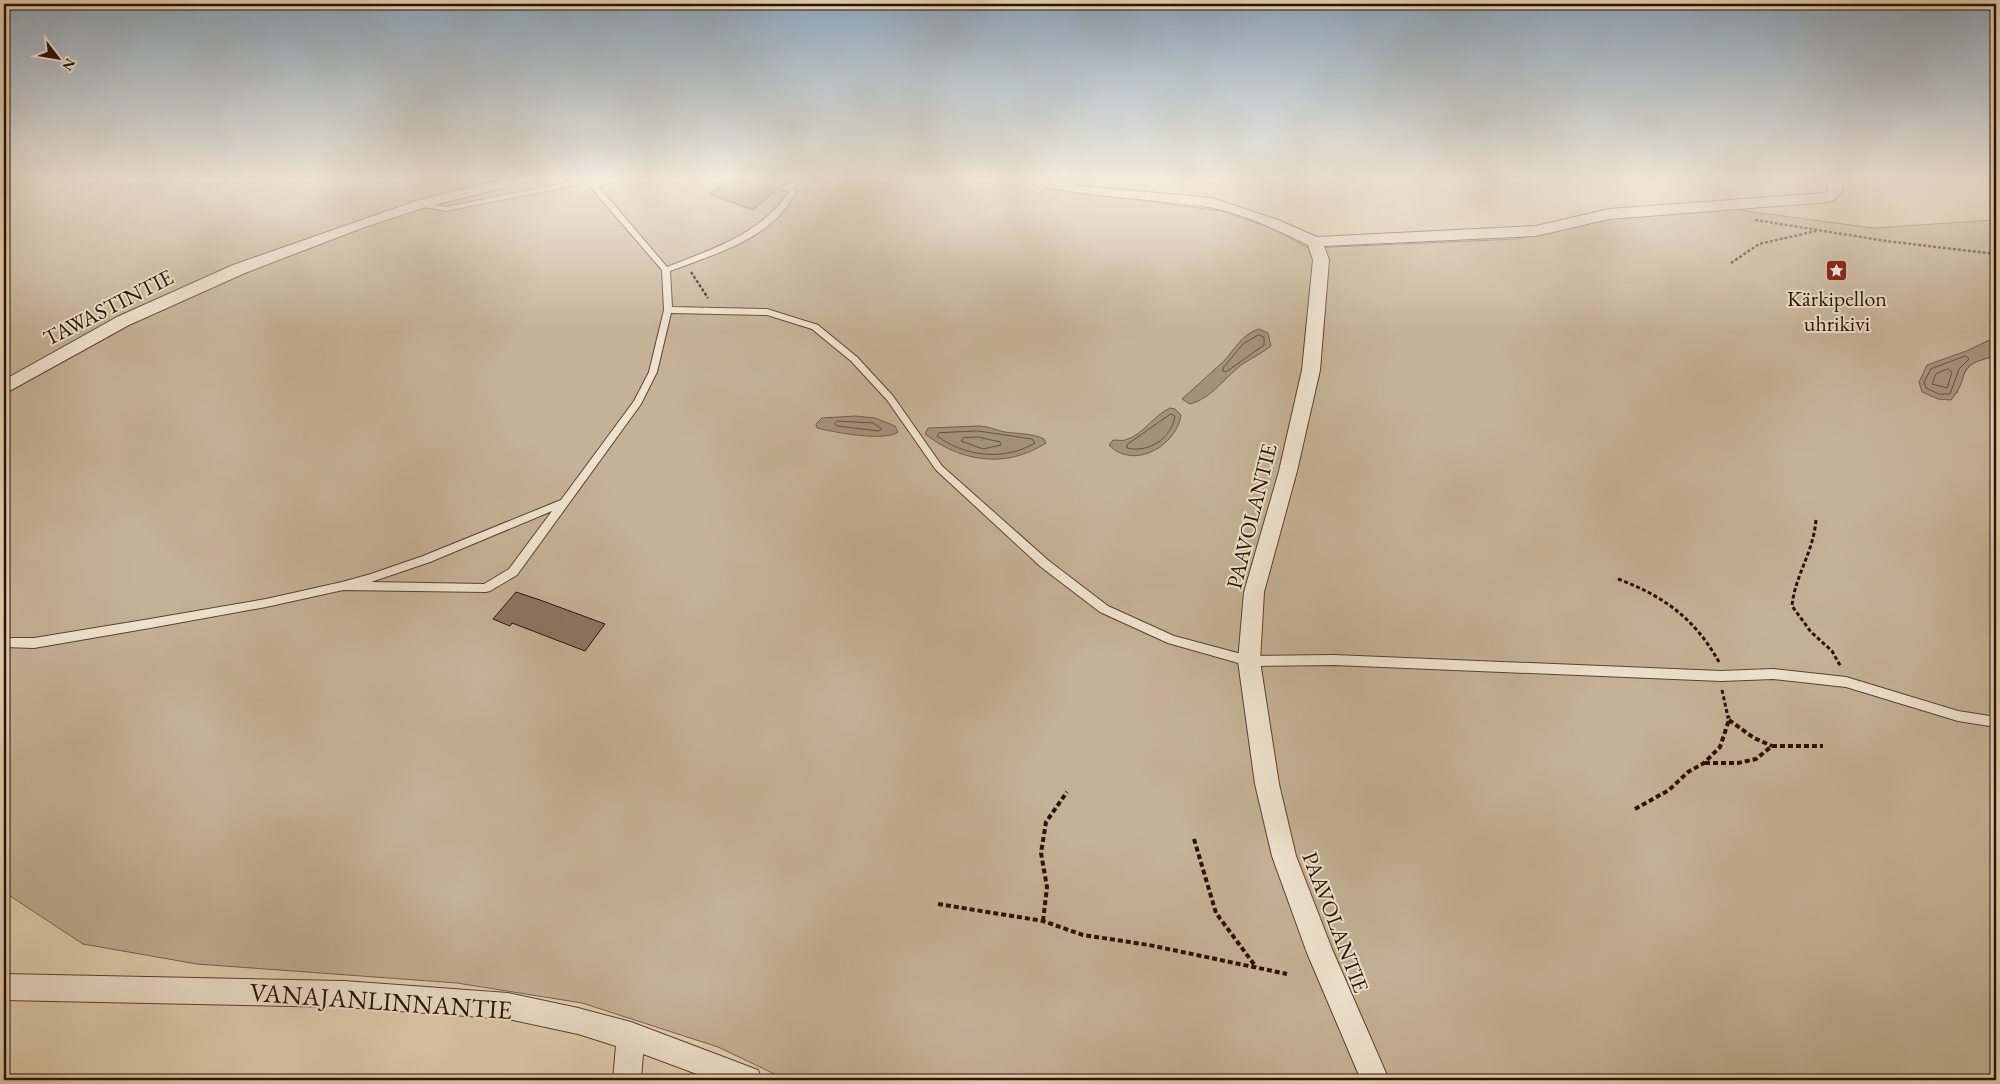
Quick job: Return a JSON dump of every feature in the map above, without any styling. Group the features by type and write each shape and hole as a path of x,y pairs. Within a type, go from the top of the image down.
{"street":[{"name":"TAWASTINTIE","path":"4,388 123,321 289,249 346,230"},
{"path":"1287,230 1315,242 1542,230"},
{"name":"PAAVOLANTIE","path":"1315,242 1321,260 1311,370 1288,472 1254,592 1249,661 1267,784 1284,856 1320,953 1374,1080"},
{"name":"VANAJANLINNANTIE","path":"4,987 344,994 508,1006 578,1020 631,1036 748,1080"},
{"path":"627,1080 631,1036"}],"lane":[{"path":"343,586 486,588 513,572 642,394 653,372 668,310 666,270 631,230"},
{"path":"666,270 740,240 756,230"},
{"path":"668,310 716,309 767,312 815,327 854,359 890,398 939,468 1053,570 1104,609 1172,640 1249,661 1334,660 1721,676 1772,674 1846,682 1958,716 1996,722"},
{"path":"4,643 34,643 223,610 343,586 437,556 565,502"}],"path":[{"path":"1811,230 1996,254"},
{"path":"1730,263 1759,244 1819,231"},
{"path":"680,265 689,270 716,309"},
{"path":"1816,520 1814,540 1809,557 1796,581 1792,606 1811,632 1832,651 1840,663 1846,682"},
{"path":"1730,720 1754,738 1772,746 1822,746"},
{"path":"1704,763 1738,763 1756,759 1772,746"},
{"path":"1043,921 1046,887 1041,853 1046,822 1067,792"},
{"path":"1194,839 1216,913 1257,968"},
{"path":"938,904 1043,921 1082,935 1150,945 1287,974"}],"shaded area":[{"path":"4,230 1275,230 1308,248 1517,239 1561,230 1996,230 1996,337 1969,350 1957,393 1963,376 1973,363 1996,356 1996,1080 787,1080 718,1047 582,1003 457,983 197,964 83,944 4,892 9,874 4,874"}],"water":[{"path":"1259,329 1268,333 1271,346 1244,363 1205,397 1190,404 1182,399 1224,361 1243,338"},
{"path":"1996,337 1996,356 1973,363 1968,367 1961,384 1951,400 1938,399 1922,392 1919,382 1927,365 1969,350"},
{"path":"1170,408 1175,409 1181,415 1178,426 1172,436 1163,445 1142,455 1130,456 1119,452 1109,445 1113,440 1131,438"},
{"path":"855,416 875,418 895,426 898,432 891,435 871,436 846,434 817,428 816,424 822,418"},
{"path":"978,426 1034,436 1044,439 1046,443 1031,451 1015,456 1000,459 984,459 953,451 925,434 928,428"}],"building":[{"path":"516,592 605,624 585,651 512,623 510,626 493,619"}],"place":[{"name":"Kärkipellon uhrikivi","path":"1837,271"}]}
